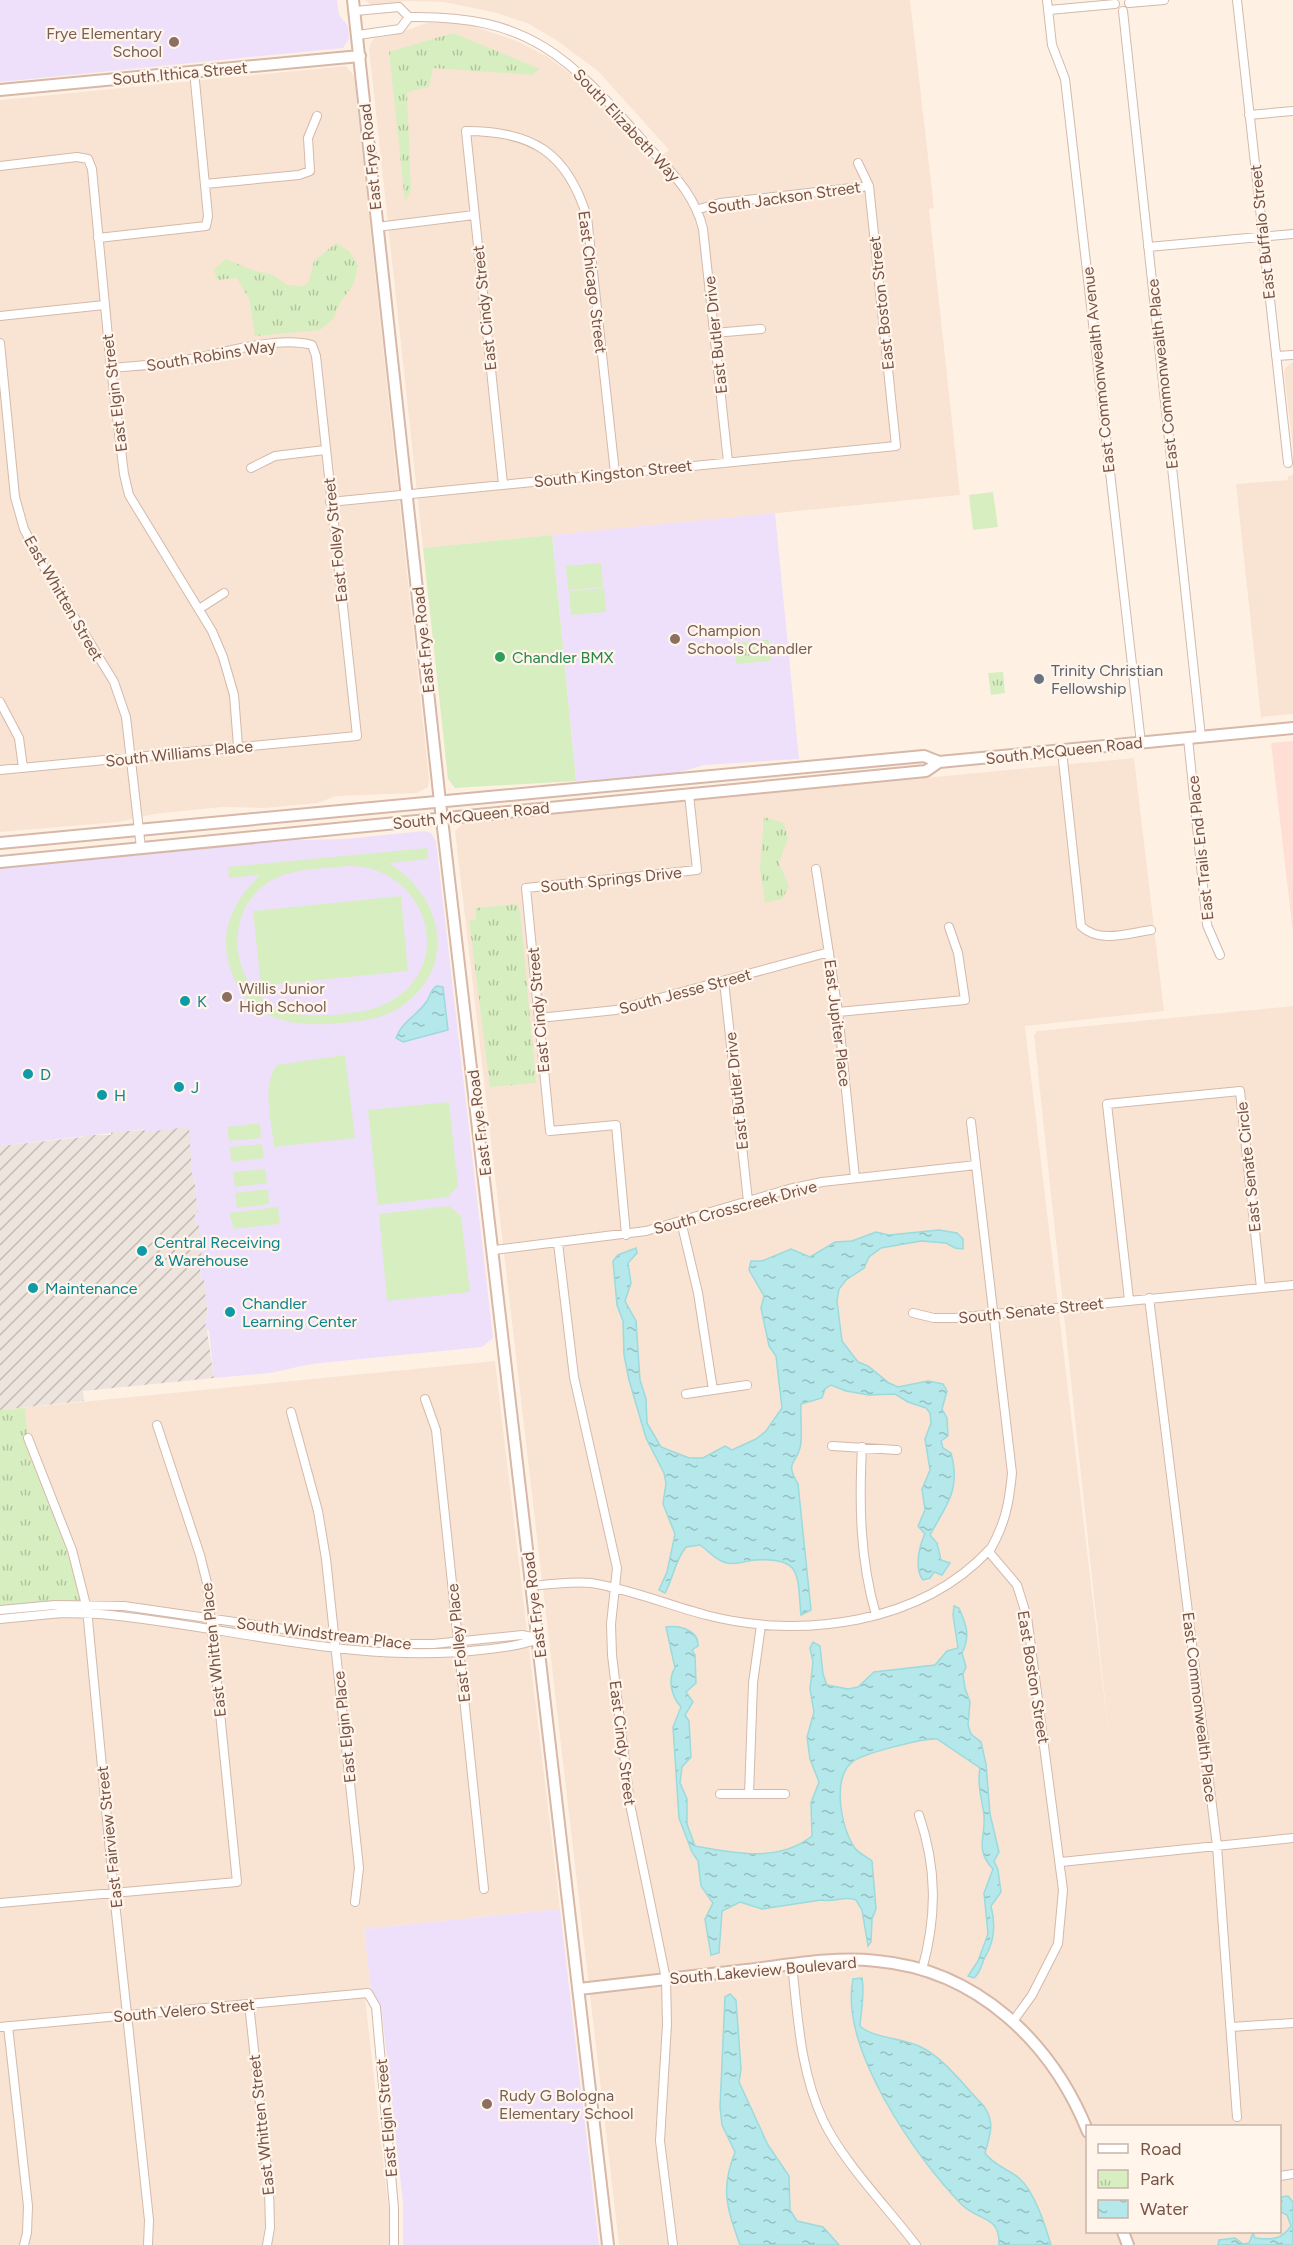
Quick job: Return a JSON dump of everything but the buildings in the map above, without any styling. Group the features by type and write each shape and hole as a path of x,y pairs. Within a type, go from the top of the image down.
{"street":[{"name":"East Commonwealth Avenue","path":"1047,0 1052,45 1065,79 1141,743"},
{"path":"1049,10 1116,2 1118,10 1123,11 1128,2 1164,0"},
{"name":"East Buffalo Street","path":"1237,0 1288,463"},
{"name":"South Elizabeth Way","path":"354,5 399,7 409,17 451,16 502,27 554,51 591,82 683,186 699,209"},
{"name":"East Frye Road","path":"354,5 440,802 494,1250 608,2245"},
{"name":"East Commonwealth Place","path":"1123,11 1201,737"},
{"name":"South Elizabeth Way","path":"358,35 400,29 409,17"},
{"name":"South Ithica Street","path":"0,90 360,56"},
{"path":"98,238 196,229 206,226 208,216 194,71"},
{"path":"1249,115 1293,111"},
{"path":"205,184 299,175 310,171 308,138 317,116"},
{"name":"East Cindy Street","path":"466,131 503,484"},
{"name":"East Chicago Street","path":"466,131 509,133 530,140 550,153 567,170 581,195 587,217 615,473"},
{"name":"East Elgin Street","path":"0,166 77,157 88,159 92,169 111,368 124,474 129,495 199,609 223,657 234,695 238,746"},
{"name":"East Boston Street","path":"858,163 869,186 896,446"},
{"name":"South Jackson Street","path":"699,209 720,203 869,186"},
{"name":"East Butler Drive","path":"699,209 704,230 729,462"},
{"path":"377,226 474,215"},
{"path":"1149,247 1293,234"},
{"path":"0,316 104,305"},
{"path":"714,333 761,329"},
{"name":"South Robins Way","path":"111,368 176,362 238,348 301,342 312,345"},
{"name":"East Whitten Street","path":"0,343 15,497 24,529 45,569 114,682 126,717 141,848"},
{"name":"East Folley Street","path":"312,345 316,356 357,736"},
{"path":"1276,356 1293,355"},
{"name":"South Kingston Street","path":"330,502 896,446"},
{"path":"251,468 275,456 325,450"},
{"path":"199,609 224,593"},
{"path":"0,702 18,738 23,768"},
{"name":"South McQueen Road","path":"0,843 924,756 939,762 1293,728"},
{"name":"South Williams Place","path":"0,770 357,736"},
{"name":"East Trails End Place","path":"1188,738 1207,925 1220,955"},
{"path":"1062,751 1081,921 1089,934 1098,937 1151,930"},
{"name":"South McQueen Road","path":"0,862 926,771 939,762"},
{"path":"688,780 689,794"},
{"name":"South Springs Drive","path":"526,888 697,870 689,794"},
{"name":"East Jupiter Place","path":"816,869 838,1012 855,1178"},
{"name":"East Cindy Street","path":"526,888 549,1131 616,1125 626,1235"},
{"path":"838,1012 965,1000 958,953 949,927"},
{"name":"South Jesse Street","path":"539,1018 616,1010 829,952"},
{"name":"East Butler Drive","path":"724,981 748,1201"},
{"name":"East Senate Circle","path":"1129,1300 1107,1104 1240,1091 1261,1288"},
{"path":"532,1586 590,1583 706,1615 761,1624 817,1626 876,1615 926,1596 953,1582 974,1567 1002,1531 1009,1504 1012,1473 971,1122"},
{"name":"South Crosscreek Drive","path":"494,1250 626,1235 789,1189 855,1178 976,1165"},
{"path":"681,1221 698,1293 713,1390"},
{"name":"East Cindy Street","path":"558,1243 574,1377 614,1546 616,1589 611,1624 612,1656 630,1804 666,1979 667,2024 660,2141 673,2245"},
{"name":"South Senate Street","path":"913,1313 934,1318 992,1314 1293,1285"},
{"name":"East Commonwealth Place","path":"1149,1298 1217,1846 1237,2117"},
{"path":"686,1394 747,1384"},
{"name":"East Folley Place","path":"425,1399 436,1430 484,1889"},
{"name":"East Elgin Place","path":"291,1412 318,1511 326,1559 359,1868 355,1902"},
{"name":"East Whitten Place","path":"114,1893 237,1882 210,1619 200,1555 157,1425"},
{"name":"East Fairview Street","path":"28,1438 72,1550 87,1609 114,1893 149,2220 148,2245"},
{"path":"832,1446 897,1450"},
{"path":"862,1448 862,1548 876,1615"},
{"name":"East Boston Street","path":"990,1549 989,1552 1017,1585 1028,1617 1063,1890 1058,1944 1032,1995 1014,2020"},
{"name":"South Windstream Place","path":"0,1619 124,1606 334,1637 414,1645 522,1635 538,1638"},
{"name":"South Windstream Place","path":"0,1610 87,1609 335,1647 402,1654 459,1653 523,1645 538,1638"},
{"path":"749,1794 753,1683 761,1624"},
{"path":"720,1794 785,1794"},
{"path":"919,1815 927,1839 935,1891 934,1919 922,1970"},
{"path":"1061,1862 1293,1838"},
{"path":"0,1903 114,1893"},
{"name":"South Lakeview Boulevard","path":"579,1989 850,1959 879,1961 922,1970 966,1988 1014,2020 1030,2036 1062,2077 1086,2128"},
{"path":"792,1964 802,2056 824,2122 840,2147 916,2245"},
{"name":"East Elgin Street","path":"368,1993 376,2007 394,2208 394,2245"},
{"name":"South Velero Street","path":"4,2027 368,1993"},
{"name":"East Whitten Street","path":"249,2004 269,2187 270,2228 267,2245"},
{"path":"1231,2027 1293,2023"},
{"path":"4,2027 28,2206 24,2245"}],"shaded area":[{"name":"Frye Elementary School","path":"0,0 337,0 339,15 348,26 349,39 343,48 0,82"},
{"path":"365,0 910,0 934,208 929,209 960,495 423,548 369,48 371,42 375,38 390,36 427,23 446,22 473,26 517,41 548,57 577,79 654,162 669,150 598,71 556,40 529,24 497,13 444,2 405,1 372,6"},
{"path":"346,66 354,76 429,779 428,787 417,793 336,796 318,803 266,808 222,807 154,814 119,822 0,832 0,100"},
{"path":"1293,362 1293,448 1284,373 1286,367"},
{"path":"1293,475 1293,714 1261,717 1236,484 1288,480 1288,476"},
{"name":"Champion Schools Chandler","path":"775,513 799,759 705,765 668,775 576,781 552,535"},
{"path":"1293,741 1293,933 1271,743"},
{"path":"1134,758 1164,1011 1025,1026 1109,1737 1034,1035 1037,1031 1293,1006 1293,2245 619,2245 455,831 465,822"},
{"name":"Willis Junior High School","path":"424,831 431,833 436,841 493,1338 482,1347 311,1364 270,1373 214,1378 209,1330 206,1330 205,1318 208,1317 204,1280 201,1280 200,1268 203,1267 199,1225 196,1225 195,1213 198,1212 194,1175 192,1175 189,1127 145,1132 144,1129 0,1146 0,867 263,841 344,839"},
{"path":"190,1127 192,1174 194,1175 198,1212 195,1213 196,1225 199,1225 203,1267 200,1268 201,1280 204,1280 208,1317 205,1318 214,1378 83,1391 84,1401 0,1410 0,1146 84,1137 84,1135 111,1135 111,1132"},
{"path":"495,1361 560,1909 364,1929 371,1990 364,1988 389,2213 389,2245 0,2245 0,1410"},
{"name":"Rudy G Bologna Elementary School","path":"560,1909 599,2245 403,2245 403,2203 381,2005 371,1990 364,1929"}],"green space":[{"path":"453,33 540,69 532,75 433,68 429,87 407,92 411,190 405,201 389,52"},
{"path":"336,243 349,251 358,265 354,284 341,301 333,319 320,330 255,336 249,299 237,278 217,280 214,269 226,259 252,270 273,275 287,285 304,286 309,281 314,261"},
{"path":"993,492 998,527 973,530 969,495"},
{"name":"Chandler BMX","path":"552,535 576,781 455,788 448,779 423,548"},
{"path":"601,563 603,587 568,590 566,566"},
{"path":"604,588 606,612 571,615 569,591"},
{"path":"769,640 771,661 736,664 734,643"},
{"path":"1003,672 1005,693 991,695 988,673"},
{"path":"764,817 784,823 788,838 779,863 789,886 782,899 765,903 760,868"},
{"path":"427,848 428,859 389,863 407,877 421,894 431,912 437,932 437,951 431,971 420,989 402,1006 381,1017 358,1021 305,1024 272,1017 258,1009 246,998 236,983 226,951 231,915 243,894 260,875 229,878 228,867","holes":["347,866 374,870 396,881 412,897 423,918 427,940 424,963 412,984 391,1001 382,1005 372,1009 339,1014 306,1015 282,1010 263,999 248,981 240,961 237,938 242,916 253,896 272,880 299,871"]},
{"path":"401,896 408,971 261,986 253,911"},
{"path":"517,904 520,911 536,1083 490,1087 469,920 476,920 476,908"},
{"path":"345,1055 355,1138 274,1147 268,1094 272,1074 277,1065"},
{"path":"449,1102 458,1186 448,1197 378,1205 368,1110"},
{"path":"260,1123 261,1138 229,1141 227,1127"},
{"path":"262,1144 264,1158 231,1162 230,1147"},
{"path":"265,1169 267,1183 235,1187 233,1172"},
{"path":"268,1189 269,1204 237,1208 235,1193"},
{"path":"449,1206 461,1216 470,1292 387,1301 379,1214"},
{"path":"278,1207 280,1224 234,1229 229,1213"},
{"path":"25,1408 28,1438 72,1550 87,1609 0,1614 0,1410"}],"water":[{"path":"437,986 443,987 448,1030 403,1042 396,1038 402,1027 423,1006"},
{"path":"939,1230 957,1233 963,1239 963,1249 946,1243 921,1241 881,1248 869,1257 864,1268 846,1280 839,1289 837,1301 842,1341 858,1362 868,1366 889,1383 898,1387 928,1381 943,1384 947,1391 942,1409 947,1418 948,1436 941,1441 943,1448 951,1453 954,1466 953,1487 947,1505 930,1535 937,1543 941,1560 950,1563 942,1575 934,1572 930,1578 923,1580 918,1564 919,1551 925,1534 918,1526 925,1510 922,1489 930,1470 925,1439 931,1423 930,1413 926,1408 908,1402 895,1394 869,1395 846,1391 831,1385 825,1389 822,1398 801,1404 801,1444 792,1464 792,1471 798,1484 811,1610 801,1615 797,1579 790,1566 771,1560 727,1563 716,1558 700,1545 686,1547 665,1593 659,1590 667,1572 675,1534 663,1504 666,1483 664,1473 646,1438 629,1380 624,1355 623,1321 617,1305 613,1261 618,1255 636,1248 637,1253 628,1263 631,1283 625,1301 636,1321 640,1380 646,1399 647,1423 661,1447 689,1458 703,1458 725,1446 732,1450 756,1439 766,1431 782,1408 776,1356 769,1346 761,1308 764,1296 749,1270 751,1261 762,1261 791,1249 810,1257 835,1242 852,1241 876,1232 889,1235"},
{"path":"954,1606 959,1608 966,1630 965,1647 962,1653 966,1667 963,1674 965,1688 970,1702 968,1725 971,1734 981,1742 986,1764 990,1814 999,1852 994,1861 998,1870 1001,1892 991,1906 994,1920 993,1939 978,1973 974,1978 968,1976 978,1961 988,1934 984,1893 993,1869 987,1862 982,1849 984,1815 979,1786 980,1768 937,1739 878,1751 856,1760 850,1764 841,1782 841,1806 846,1829 856,1849 872,1861 876,1909 872,1919 871,1942 868,1946 862,1910 856,1900 847,1898 821,1900 762,1909 740,1902 722,1911 719,1953 711,1955 705,1919 713,1903 701,1886 698,1861 692,1852 679,1818 673,1727 681,1707 675,1698 671,1683 675,1668 666,1627 677,1627 692,1632 698,1646 692,1650 695,1655 696,1683 686,1692 693,1702 685,1715 689,1721 691,1757 682,1767 680,1783 687,1799 687,1824 695,1846 740,1853 770,1853 785,1850 812,1836 811,1803 819,1782 810,1759 807,1737 814,1712 810,1689 813,1662 810,1648 813,1642 820,1646 823,1674 827,1685 848,1689 858,1687 874,1672 935,1665 947,1651 958,1648 953,1615"},
{"path":"862,1978 860,2026 872,2033 914,2044 930,2052 983,2105 991,2123 985,2153 992,2161 1025,2184 1039,2209 1051,2245 999,2245 996,2228 988,2220 962,2205 924,2160 885,2100 869,2068 858,2037 852,2007 853,1979"},
{"path":"730,1994 736,2000 741,2069 739,2082 768,2145 789,2176 790,2210 797,2221 823,2227 839,2245 740,2245 727,2199 730,2165 735,2152 722,2125 720,2107 725,1997"},
{"path":"1288,2196 1293,2202 1293,2245 1218,2245 1219,2240 1235,2238 1243,2244 1249,2243 1253,2233 1255,2238 1266,2239 1284,2234 1291,2226 1287,2215 1281,2212 1281,2197"}],"place":[{"name":"Frye Elementary School","path":"174,42"},
{"name":"Champion Schools Chandler","path":"675,639"},
{"name":"Chandler BMX","path":"500,657"},
{"name":"Trinity Christian Fellowship","path":"1039,679"},
{"name":"Willis Junior High School","path":"227,997"},
{"name":"K","path":"185,1001"},
{"name":"D","path":"28,1074"},
{"name":"J","path":"179,1087"},
{"name":"H","path":"102,1095"},
{"name":"Central Receiving & Warehouse","path":"142,1251"},
{"name":"Maintenance","path":"33,1288"},
{"name":"Chandler Learning Center","path":"230,1312"},
{"name":"Rudy G Bologna Elementary School","path":"487,2104"}]}
